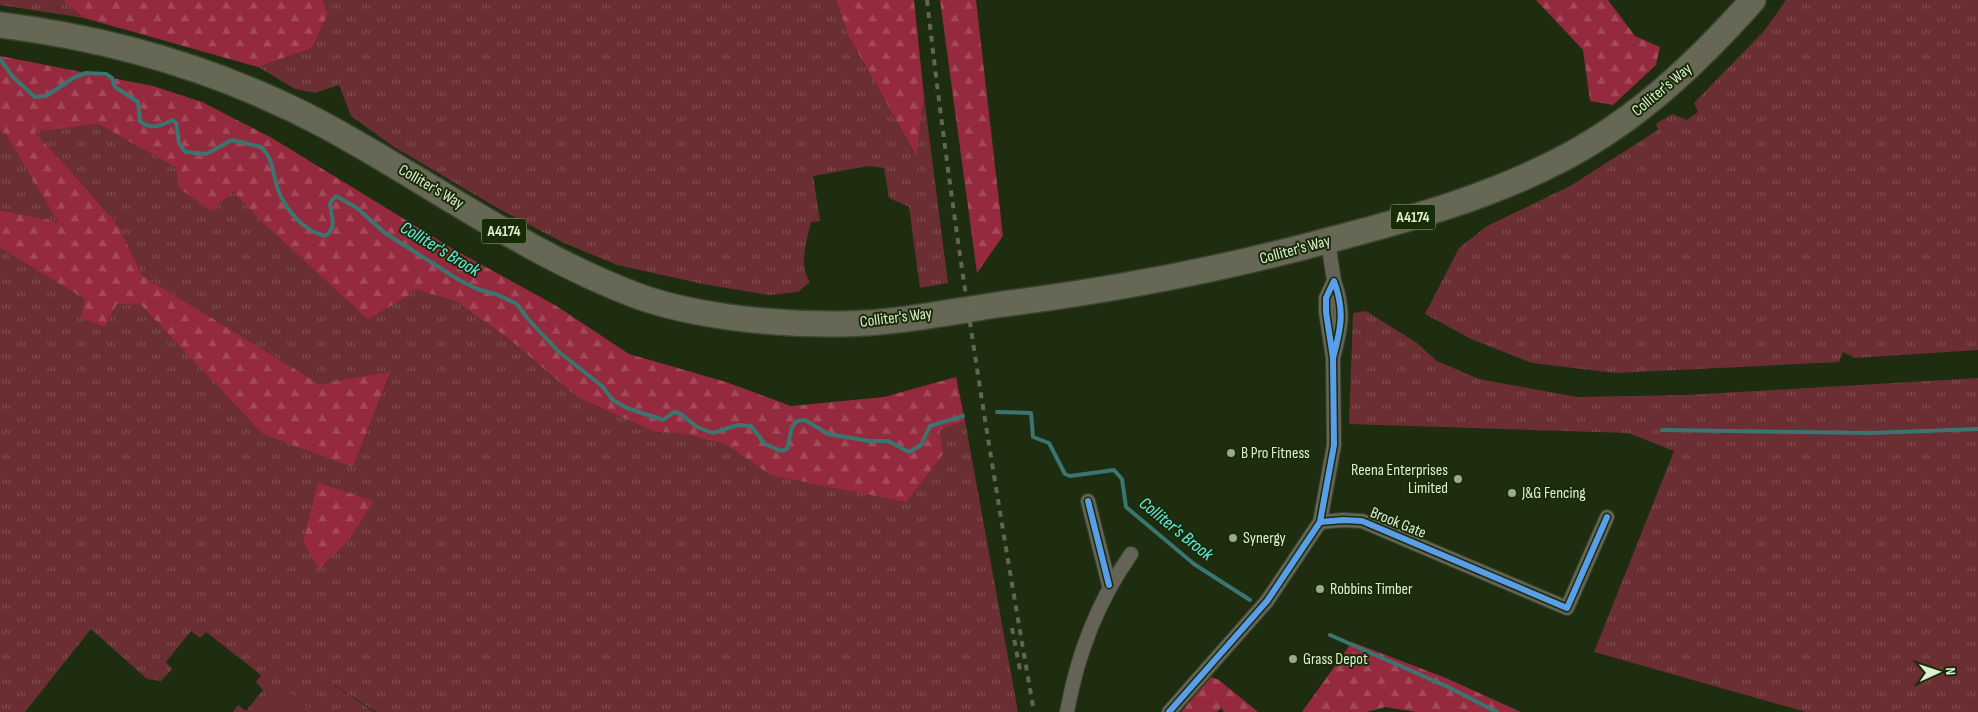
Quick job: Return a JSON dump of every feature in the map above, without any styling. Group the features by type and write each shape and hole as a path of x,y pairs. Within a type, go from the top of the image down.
{"highway":[{"name":"Colliter's Way","path":"11,27 108,44 208,73 260,94 345,137 440,191 535,250 640,297 737,317 827,324 895,319 1040,300 1202,272 1328,241 1478,197 1567,157 1608,132 1656,96 1698,59 1753,0"}],"street":[{"path":"1169,712 1267,601 1320,522 1334,445 1333,358 1326,326 1326,298 1334,281 1328,241"},
{"path":"1088,501 1109,585"},
{"name":"Brook Gate","path":"1320,522 1343,520 1362,522 1567,608 1606,517"},
{"path":"1067,712 1081,656 1109,585 1130,554"}],"green space":[{"path":"0,0 62,0 84,18 0,5"},
{"path":"62,0 323,0 328,14 312,48 258,67 84,18"},
{"path":"323,0 836,0 848,35 915,155 924,96 948,283 920,288 909,207 889,198 884,168 868,166 813,176 820,221 811,222 806,245 804,261 806,276 810,282 798,292 769,295 703,284 617,265 564,243 499,209 394,147 351,116 339,85 315,93 295,89 258,67 312,48 328,14"},
{"path":"836,0 914,0 924,96 916,156 848,35"},
{"path":"940,0 976,0 1003,236 977,273"},
{"path":"1536,0 1608,0 1635,36 1660,47 1656,65 1613,105 1590,101 1583,50"},
{"path":"1786,0 1978,0 1978,350 1855,358 1843,352 1839,362 1615,373 1532,363 1471,339 1425,314 1459,248 1487,226 1570,186 1658,130 1656,124 1672,114 1687,120 1698,112 1694,103 1764,31"},
{"path":"0,56 153,86 202,102 272,138 453,249 555,305 629,354 726,382 791,406 884,397 956,377 965,421 939,430 943,454 906,502 770,475 725,444 678,433 654,432 577,397 508,338 455,301 417,290 368,320 264,224 233,192 211,211 179,188 176,168 98,124 34,132 79,180 119,227 142,275 319,384 391,372 353,467 263,434 141,305 117,304 105,327 81,318 85,299 0,248 0,210 58,222 5,133 0,130"},
{"path":"98,124 176,168 233,192 264,224 368,320 417,290 455,301 508,338 577,397 654,432 678,433 725,444 770,475 965,421 1018,712 376,712 319,675 374,712 233,712 238,705 246,711 263,690 256,682 261,675 206,632 200,638 191,631 166,662 172,669 161,681 147,679 91,629 25,712 0,712 0,248 86,299 82,318 105,327 117,304 141,305 187,353 353,467 391,373 319,384 142,275 119,227 79,180 33,132"},
{"path":"0,130 5,133 58,222 0,210"},
{"path":"1366,311 1417,343 1437,361 1479,379 1577,397 1687,395 1978,378 1978,712 1806,712 1594,652 1674,451 1628,433 1349,424 1353,313"},
{"path":"318,483 373,501 350,539 319,569 303,541"},
{"path":"1352,642 1446,678 1521,712 1416,712 1385,707 1367,712 1302,712"},
{"path":"1211,677 1219,680 1258,712 1224,712 1221,708 1217,712 1181,712"},
{"path":"280,685 315,712 268,712 262,707"}],"waterway":[{"name":"Colliter's Brook","path":"0,59 13,77 35,97 46,96 75,77 86,73 106,74 112,78 115,87 138,102 140,121 144,124 156,126 173,120 176,123 179,143 185,152 206,154 232,140 261,147 269,158 281,197 286,206 307,228 325,236 329,233 333,225 330,203 336,196 357,208 385,233 459,280 517,304 528,319 559,352 602,386 613,400 627,408 663,420 674,412 681,414 697,427 713,433 738,425 751,426 765,444 781,451 787,449 792,427 797,421 805,420 828,434 869,441 888,441 909,452 921,445 930,426 963,416"},
{"name":"Colliter's Brook","path":"997,412 1031,413 1033,437 1049,443 1065,474 1070,476 1114,470 1122,479 1126,507 1194,564 1250,600"},
{"path":"1662,430 1871,433 1978,429"},
{"name":"Colliter's Brook","path":"1330,635 1446,686 1497,712"}],"railway":[{"path":"927,0 949,179 975,357 1034,712"},
{"path":"1012,628 1020,670"}],"cycle path":[{"path":"1169,712 1267,601 1320,522 1334,445 1333,358 1326,312 1326,298 1334,281 1340,301 1341,320 1333,358"},
{"path":"1088,501 1109,585"},
{"path":"1320,522 1362,521 1567,608 1607,517"}],"place":[{"name":"B Pro Fitness","path":"1231,453"},
{"name":"Reena Enterprises Limited","path":"1458,479"},
{"name":"J&G Fencing","path":"1512,493"},
{"name":"Synergy","path":"1233,538"},
{"name":"Robbins Timber","path":"1320,589"},
{"name":"Grass Depot","path":"1293,659"}]}
